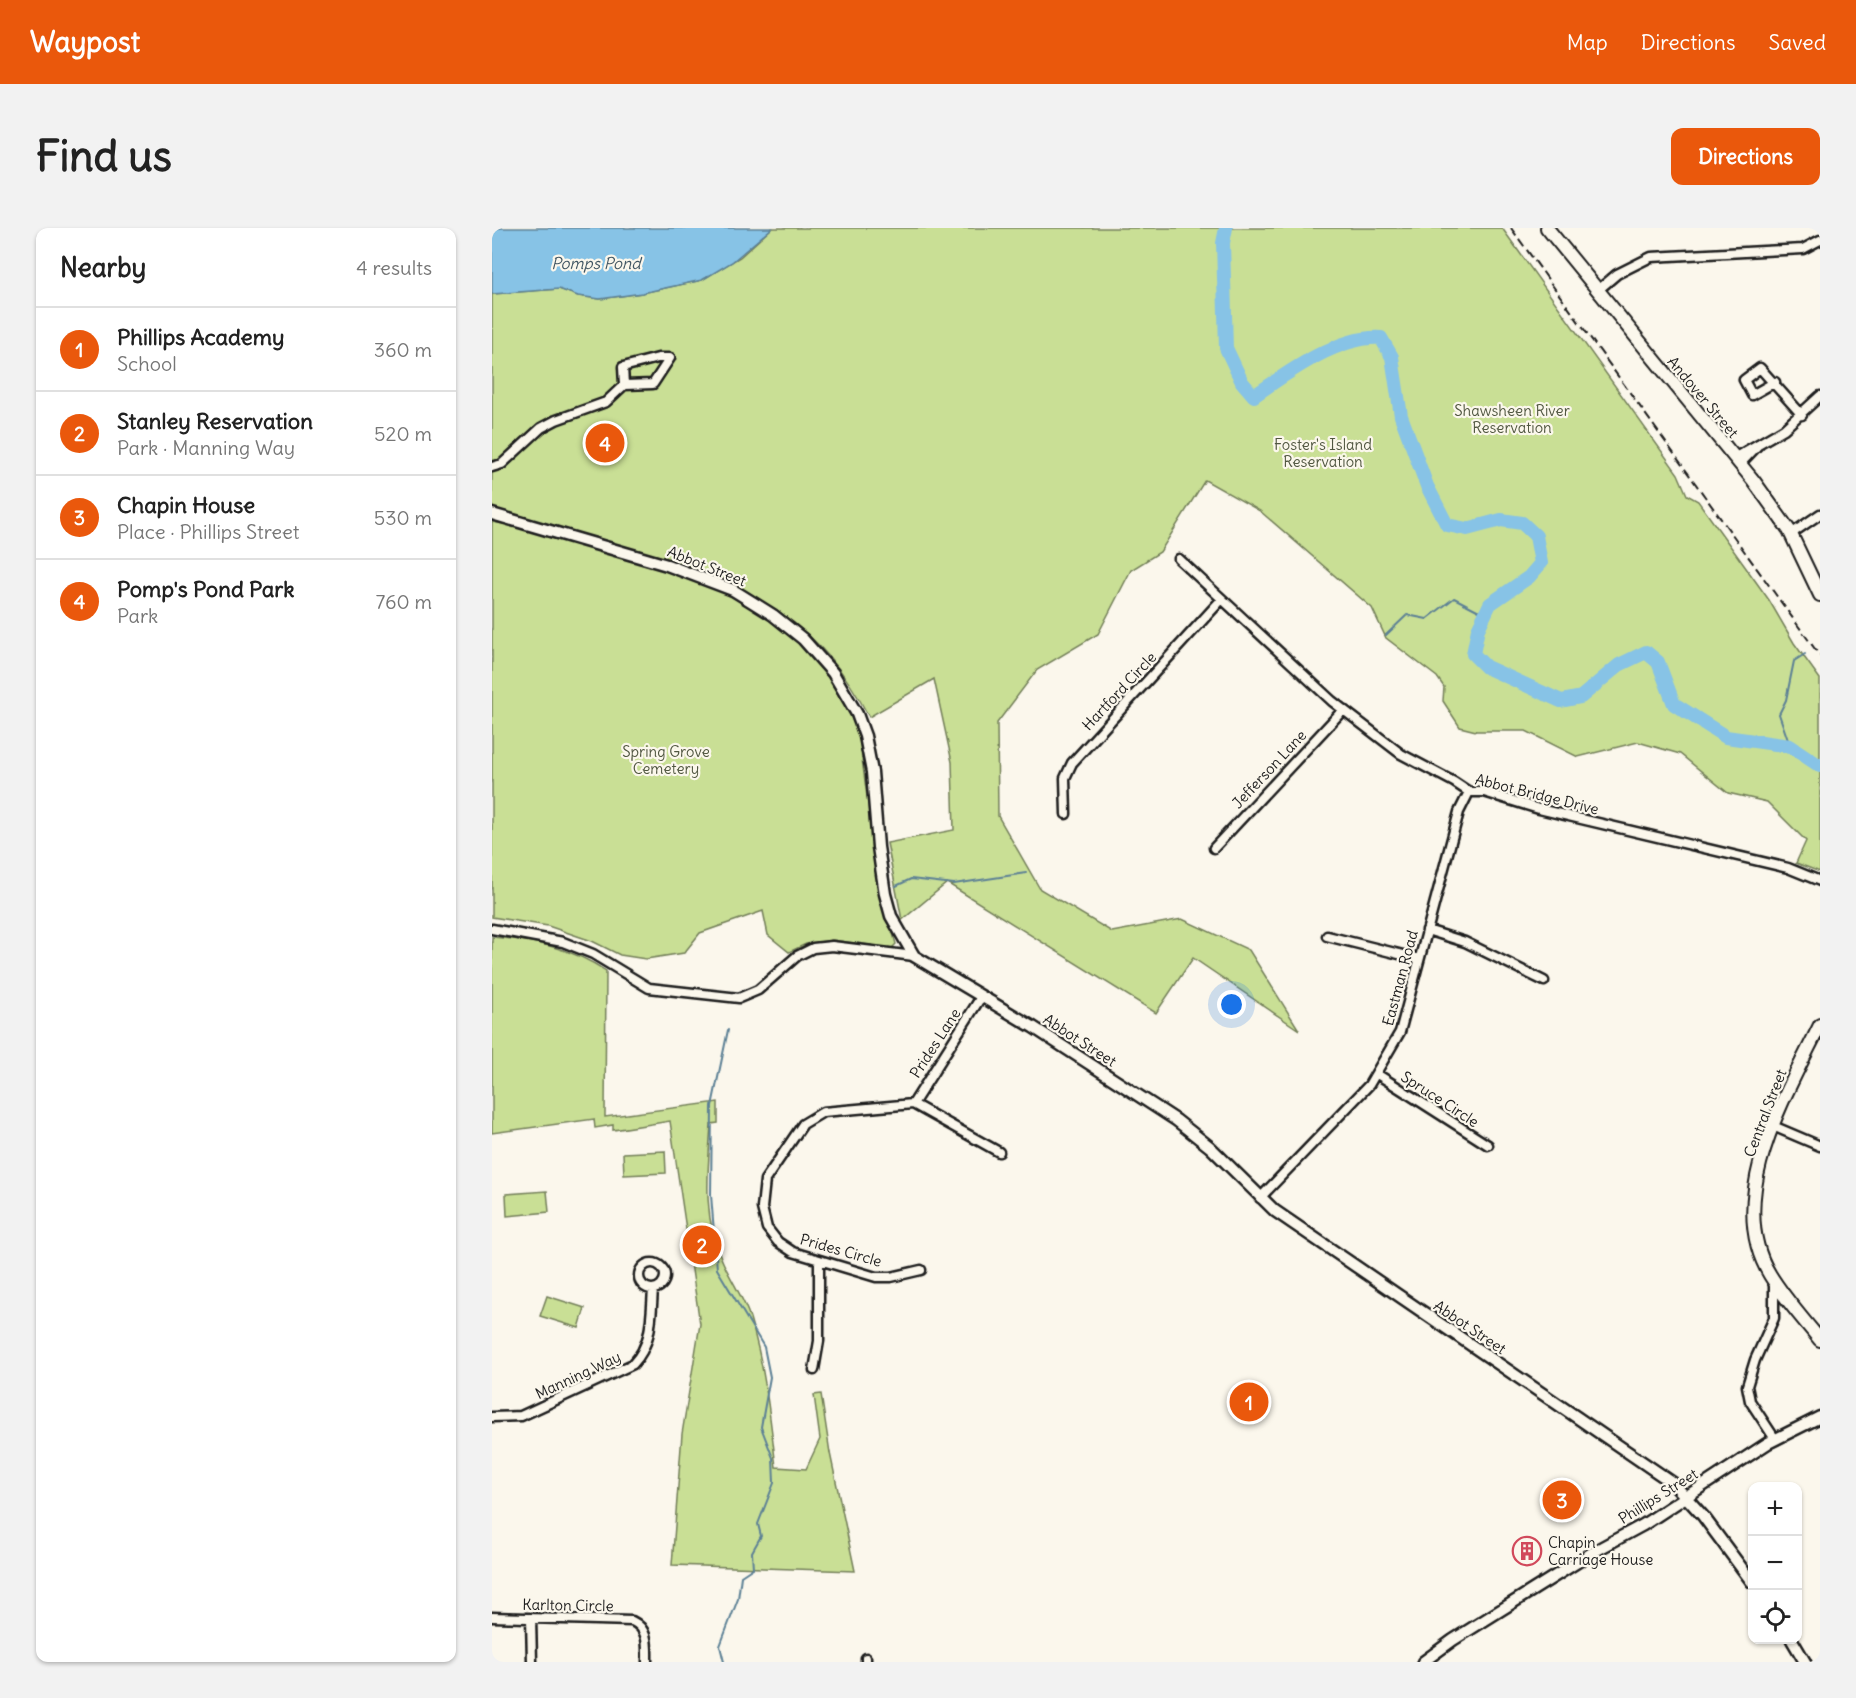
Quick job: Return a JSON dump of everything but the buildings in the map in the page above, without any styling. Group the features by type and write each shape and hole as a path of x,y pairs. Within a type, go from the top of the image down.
{"main road":[{"name":"Andover Street","path":"1547,228 1737,461 1791,534 1820,595"},
{"name":"Central Street","path":"1820,1027 1773,1126 1758,1174 1752,1206 1754,1234 1773,1279 1820,1340"}],"street":[{"path":"1597,291 1617,274 1651,257 1803,249 1820,240"},
{"path":"492,467 502,464 541,428 556,420 606,402 624,385 653,384 670,358 658,358 622,367 624,385"},
{"path":"1775,382 1802,415"},
{"path":"1737,461 1752,445 1760,443 1802,415 1820,396"},
{"name":"Abbot Street","path":"492,514 667,565 733,590 773,615 803,639 832,673 856,714 865,736 872,772 878,847 885,894 891,916 914,956 1049,1037 1176,1120 1216,1152 1260,1198 1342,1258 1673,1483 1686,1496 1748,1577"},
{"path":"1791,534 1820,514"},
{"name":"Abbot Bridge Drive","path":"1179,559 1343,710 1401,754 1469,792 1484,792 1539,809 1788,868 1820,881"},
{"name":"Hartford Circle","path":"1066,814 1065,778 1072,763 1222,599"},
{"name":"Jefferson Lane","path":"1214,848 1343,710"},
{"name":"Eastman Road","path":"1260,1198 1377,1074 1400,1032 1459,812 1469,792"},
{"path":"492,929 563,942 593,954 649,988 739,998 758,990 798,956 813,948 832,946 914,956"},
{"path":"1427,930 1465,942 1544,981"},
{"path":"1328,936 1419,959"},
{"name":"Prides Lane","path":"913,1104 981,997"},
{"name":"Spruce Circle","path":"1377,1074 1488,1145"},
{"path":"913,1104 999,1152"},
{"name":"Prides Circle","path":"913,1104 823,1112 803,1124 765,1180 762,1208 771,1234 793,1252 876,1277 891,1277 921,1270"},
{"path":"1773,1126 1820,1146"},
{"path":"814,1370 819,1341 819,1260"},
{"path":"1773,1279 1774,1318 1755,1359 1746,1386 1750,1401 1775,1439"},
{"name":"Manning Way","path":"492,1417 521,1416 633,1364 649,1336 653,1289"},
{"name":"Phillips Street","path":"1423,1662 1453,1640 1775,1439 1820,1417"},
{"name":"Karlton Circle","path":"492,1617 632,1622 640,1626 645,1634 647,1662"},
{"path":"531,1618 532,1662"},
{"path":"1794,1644 1805,1662"}],"green space":[{"path":"772,228 1502,228 1678,474 1687,495 1698,501 1769,600 1794,643 1820,679 1820,872 1796,863 1806,841 1767,802 1728,793 1680,754 1638,742 1578,757 1526,731 1476,731 1460,727 1443,701 1444,687 1437,677 1386,638 1372,608 1260,511 1205,480 1160,552 1131,570 1098,634 1037,670 997,723 998,816 1040,889 1112,932 1182,919 1249,950 1299,1030 1193,958 1156,1013 947,883 902,920 887,843 954,830 952,762 934,679 869,717 852,687 821,647 796,624 768,605 665,562 492,510 492,294 559,289 578,296 600,299 702,280 740,257"},
{"name":"Spring Grove Cemetery","path":"492,522 534,531 644,564 722,592 756,610 788,632 815,660 839,694 859,736 878,880 896,944 892,948 832,940 806,944 789,952 768,935 763,911 700,933 684,953 646,959 620,955 592,941 548,926 492,917"},
{"path":"492,937 522,940 566,951 606,971 605,1117 718,1102 718,1123 711,1124 709,1159 708,1193 711,1227 722,1260 744,1303 755,1336 766,1392 776,1467 806,1469 820,1439 814,1395 821,1394 830,1453 855,1571 672,1565 682,1434 700,1324 670,1121 613,1130 613,1125 595,1128 594,1119 492,1133"},
{"path":"665,1151 666,1173 624,1175 623,1153"},
{"path":"547,1191 549,1212 507,1216 506,1194"},
{"path":"547,1296 585,1308 579,1328 540,1316"}],"water":[{"name":"Pomps Pond","path":"492,228 772,228 732,262 702,280 600,299 578,296 559,289 492,294"}],"waterway":[{"path":"1226,228 1223,243 1226,348 1242,382 1254,396 1314,357 1331,349 1365,339 1381,338 1392,357 1401,416 1427,486 1447,525 1467,529 1501,520 1522,523 1536,536 1541,563 1529,577 1490,604 1478,629 1473,654 1486,667 1561,701 1581,697 1619,665 1646,652 1658,662 1674,704 1726,737 1790,746 1820,766"},
{"path":"1386,635 1407,615 1427,619 1454,598 1485,614"},
{"path":"1790,746 1779,714 1786,700 1794,661 1805,654"},
{"path":"896,886 911,879 954,884 1026,873"},
{"path":"724,1662 720,1646 738,1599 741,1576 753,1568 752,1552 761,1536 758,1524 774,1483 773,1458 761,1427 770,1377 764,1347 717,1269 711,1195 712,1106 728,1030"}],"railway":[{"path":"1511,228 1820,656"}],"place":[{"name":"Pomp's Pond Park","path":"605,443"},
{"name":"Stanley Reservation","path":"702,1245"},
{"name":"Phillips Academy","path":"1249,1402"},
{"name":"Chapin House","path":"1562,1500"},
{"name":"Chapin Carriage House","path":"1527,1551"}],"park label":[{"name":"Shawsheen River Reservation","path":"1512,418"},
{"name":"Foster's Island Reservation","path":"1323,452"}]}
